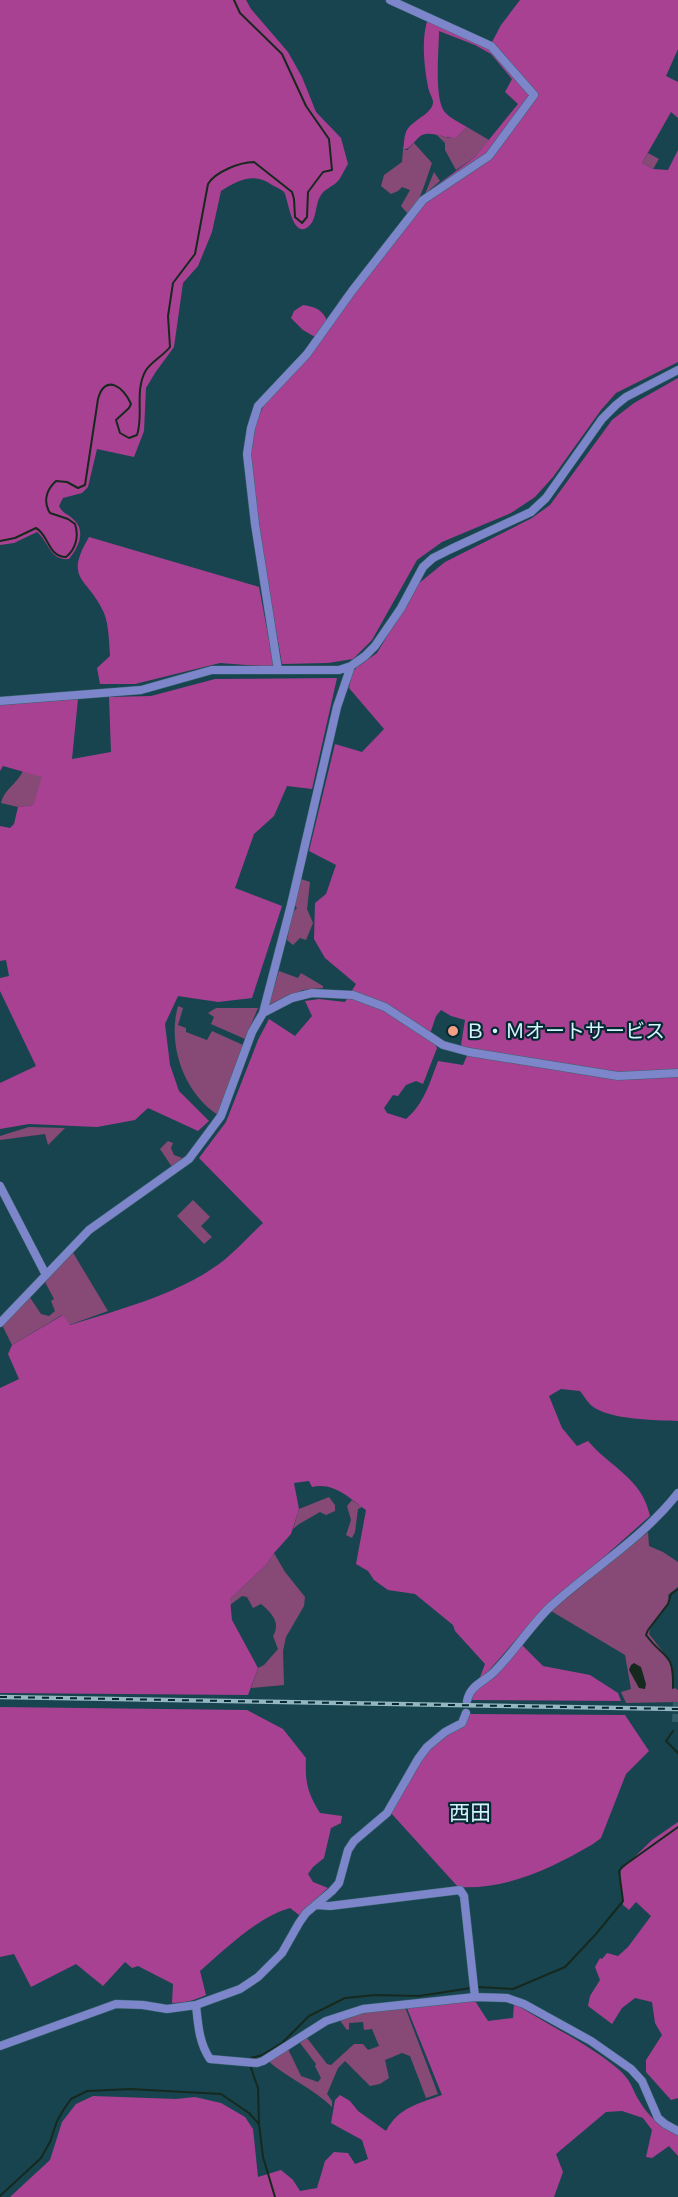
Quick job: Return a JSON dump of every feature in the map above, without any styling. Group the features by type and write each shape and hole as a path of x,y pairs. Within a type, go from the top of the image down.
{"street":[{"path":"278,670 255,524 247,454 251,428 258,406 307,354 352,291 423,200 489,156 534,95 491,46 390,0"},
{"path":"0,701 141,690 212,670 339,670 351,666 375,646 401,608 423,567 433,558 531,512 546,498 602,419 615,405 678,370"},
{"path":"0,1323 89,1230 170,1174 195,1152 220,1116 252,1032 263,1012 291,905 337,707 351,666"},
{"path":"263,1012 292,998 312,993 353,995 385,1007 442,1045 469,1052 618,1076 678,1073"},
{"path":"0,1186 46,1275"},
{"path":"467,1701 468,1694 474,1686 494,1672 550,1607 643,1531 663,1512 678,1493"},
{"path":"0,2046 116,2004 175,2009 196,2005 240,1989 258,1977 282,1953 306,1913 339,1882 348,1850 354,1841 387,1813 418,1759 445,1732 462,1723 466,1713"},
{"path":"317,1905 330,1906 460,1890 465,1896 475,1997"},
{"path":"196,2005 199,2032 210,2060 257,2063 326,2020 341,2015 389,2005 413,2005 475,1997 507,1998 518,2001 631,2068 642,2081 658,2118 678,2131"}],"shaded area":[{"path":"0,0 246,0 288,52 302,77 316,112 341,138 348,164 338,181 321,195 312,222 304,229 295,224 284,192 265,181 246,179 221,191 212,232 198,266 183,283 174,347 146,388 144,431 134,457 97,449 88,487 82,493 63,498 59,506 80,529 78,545 69,559 63,559 54,554 37,532 14,543 0,545"},
{"path":"520,0 678,0 678,49 666,76 678,82 678,118 671,112 642,163 653,169 668,170 678,150 678,362 616,393 601,410 553,477 535,497 511,513 442,542 417,560 372,640 353,659 328,663 282,664 260,538 251,454 256,422 266,401 315,337 303,330 291,318 294,311 303,305 318,309 327,320 343,296 425,194 475,157 518,104 505,92 512,79 491,54 439,31 438,84 441,104 449,116 467,127 456,138 422,135 403,150 405,134 412,124 430,110 433,101 428,89 424,52 424,35 428,18 491,44 501,25"},
{"path":"467,127 489,140 475,157 456,170 445,150 445,143 436,134 456,138"},
{"path":"414,143 432,163 420,196 409,215 401,206 410,190 402,187 391,194 381,186 384,175 402,162 403,150 407,150"},
{"path":"648,153 659,159 653,169 642,163"},
{"path":"434,172 440,181 425,194"},
{"path":"678,378 678,1421 621,1417 600,1411 592,1406 580,1391 561,1389 549,1396 562,1428 577,1446 588,1441 625,1474 640,1492 650,1516 534,1619 479,1680 485,1664 455,1631 453,1625 415,1594 388,1590 374,1580 368,1571 356,1564 366,1510 334,1489 312,1487 309,1481 294,1483 299,1509 291,1534 266,1565 230,1599 232,1620 258,1668 248,1695 0,1693 0,1388 19,1379 8,1354 12,1345 63,1315 70,1325 148,1300 185,1284 219,1264 263,1223 199,1158 226,1122 258,1040 269,1019 295,1036 312,1016 305,1001 319,999 345,1002 356,984 325,958 314,939 315,903 326,894 336,865 309,851 335,744 362,752 384,729 349,688 352,673 377,653 418,584 445,562 532,518 550,505 612,420 634,403","holes":["441,1010 465,1020 461,1045 469,1051 463,1065 438,1061 426,1092 412,1113 406,1119 387,1113 384,1108 393,1095 398,1096 406,1085 416,1081 423,1084 437,1048 430,1034 436,1016"]},
{"path":"89,537 259,587 274,667 220,663 135,684 100,684 97,668 110,656 107,623 98,601 78,571 78,562"},
{"path":"337,678 312,789 287,786 274,816 254,834 235,888 282,906 252,998 218,1002 178,996 165,1024 170,1065 179,1091 209,1121 198,1131 148,1108 135,1120 97,1127 29,1124 0,1129 0,1083 36,1066 0,991 0,978 9,976 6,960 0,961 0,826 10,828 14,824 18,807 33,805 42,777 3,766 0,771 0,705 78,699 72,759 111,752 109,697 151,696 215,679"},
{"path":"23,771 43,777 33,805 18,807 1,803 5,794"},
{"path":"301,879 310,882 307,909 313,923 306,940 300,938 293,945 287,940 292,913 297,908 294,904"},
{"path":"279,971 298,978 301,973 323,988 303,990 270,1004"},
{"path":"178,1006 183,1008 178,1025 186,1028 186,1032 207,1040 212,1031 243,1045 218,1115 196,1094 181,1067 175,1036"},
{"path":"216,1008 258,1008 245,1039 211,1024 214,1017 208,1013"},
{"path":"29,1127 65,1128 48,1145 45,1134 0,1140 0,1136"},
{"path":"168,1141 173,1143 171,1148 174,1155 182,1158 193,1149 172,1167 160,1149"},
{"path":"193,1200 210,1217 201,1226 212,1237 204,1244 177,1216"},
{"path":"72,1251 108,1311 69,1325 62,1315 12,1345 2,1325 29,1296 41,1314 49,1316 55,1311 51,1301 54,1299 45,1282"},
{"path":"329,1497 335,1505 335,1511 326,1515 320,1512 293,1529 299,1509"},
{"path":"352,1500 362,1507 358,1509 352,1538 346,1535 351,1520 347,1506"},
{"path":"648,1532 649,1546 678,1562 678,1587 668,1595 669,1601 650,1628 649,1634 671,1662 673,1687 678,1690 678,1702 626,1703 621,1692 631,1689 625,1655 551,1611"},
{"path":"274,1553 285,1572 305,1597 304,1606 286,1637 283,1651 284,1685 251,1688 258,1668 264,1665 278,1649 273,1636 276,1623 272,1615 261,1604 253,1608 247,1597 242,1596 230,1605 230,1599 266,1565"},
{"path":"522,1645 543,1666 590,1675 618,1693 621,1701 471,1700 473,1693"},
{"path":"634,1663 641,1667 646,1684 645,1689 639,1688 629,1670"},
{"path":"0,1707 247,1710 283,1729 306,1758 308,1787 320,1813 342,1816 341,1823 331,1828 324,1858 308,1874 313,1882 328,1888 299,1915 290,1908 278,1912 254,1926 231,1944 200,1971 206,1995 194,2000 172,2003 173,1984 138,1966 132,1968 125,1962 103,1986 76,1964 31,1987 14,1954 0,1957"},
{"path":"468,1714 625,1715 649,1751 626,1774 601,1838 593,1844 528,1876 494,1885 458,1887 391,1813 414,1770 429,1750"},
{"path":"678,1822 678,2098 671,2100 646,2072 646,2060 662,2035 655,2023 652,2002 635,1998 622,2008 612,2024 588,2006 590,1996 600,1980 595,1967 600,1958 602,1959 607,1953 618,1956 628,1947 651,1916 636,1902 629,1910 623,1905 621,1870 652,1840"},
{"path":"475,2001 488,2021 513,2018 514,2003 617,2068 631,2084 643,2107 652,2117 661,2126 678,2135 678,2156 669,2146 652,2158 646,2157 652,2130 643,2118 622,2111 606,2112 556,2154 563,2172 554,2197 10,2197 50,2160 62,2122 76,2104 93,2096 176,2099 195,2097 221,2103 245,2117 253,2129 258,2177 281,2170 293,2180 300,2191 317,2188 325,2161 334,2152 348,2153 355,2164 368,2159 362,2140 331,2123 335,2100 340,2095 386,2131 403,2111 442,2095 407,2008"},
{"path":"405,2007 438,2094 426,2098 410,2056 402,2053 385,2060 389,2078 380,2084 370,2086 345,2061 338,2068 327,2094 332,2101 332,2107 267,2060 288,2049 301,2076 318,2082 321,2078 316,2064 300,2043 307,2038 327,2064 331,2065 354,2044 363,2044 368,2050 379,2046 372,2029 364,2030 363,2022 349,2023 347,2030 341,2022 341,2017 373,2010"}],"waterway":[{"path":"0,541 15,538 36,528 44,535 52,550 60,556 66,557 72,550 77,538 75,524 50,513 46,500 48,492 56,481 67,482 78,488 85,485 98,399 105,386 114,385 119,388 131,404 116,420 120,433 129,438 137,435 142,378 148,367 170,347 168,316 173,283 195,254 208,184 211,180 228,168 254,162 292,192 295,217 302,223 307,217 308,192 323,172 332,170 329,139 306,106 282,54 240,13 234,0"},
{"path":"673,1688 670,1661 646,1635 668,1604 671,1594 678,1589"},
{"path":"673,1731 666,1741 678,1753"},
{"path":"477,1987 513,1989 565,1967 623,1901 619,1871 622,1867 678,1827"},
{"path":"250,2060 282,2043 309,2016 345,1998 376,1995 419,1996 471,1988"},
{"path":"250,2065 258,2088 259,2124"},
{"path":"0,2196 41,2158 50,2142 57,2121 71,2099 87,2091 130,2089 221,2094 249,2113 259,2124 263,2157 275,2197"}],"tunnel":[{"path":"676,1722 677,1701"}],"railway":[{"path":"0,1697 678,1709"}],"place":[{"name":"Ｂ・Ｍオートサービス","path":"453,1031"}],"district":[{"name":"西田","path":"470,1813"}]}
